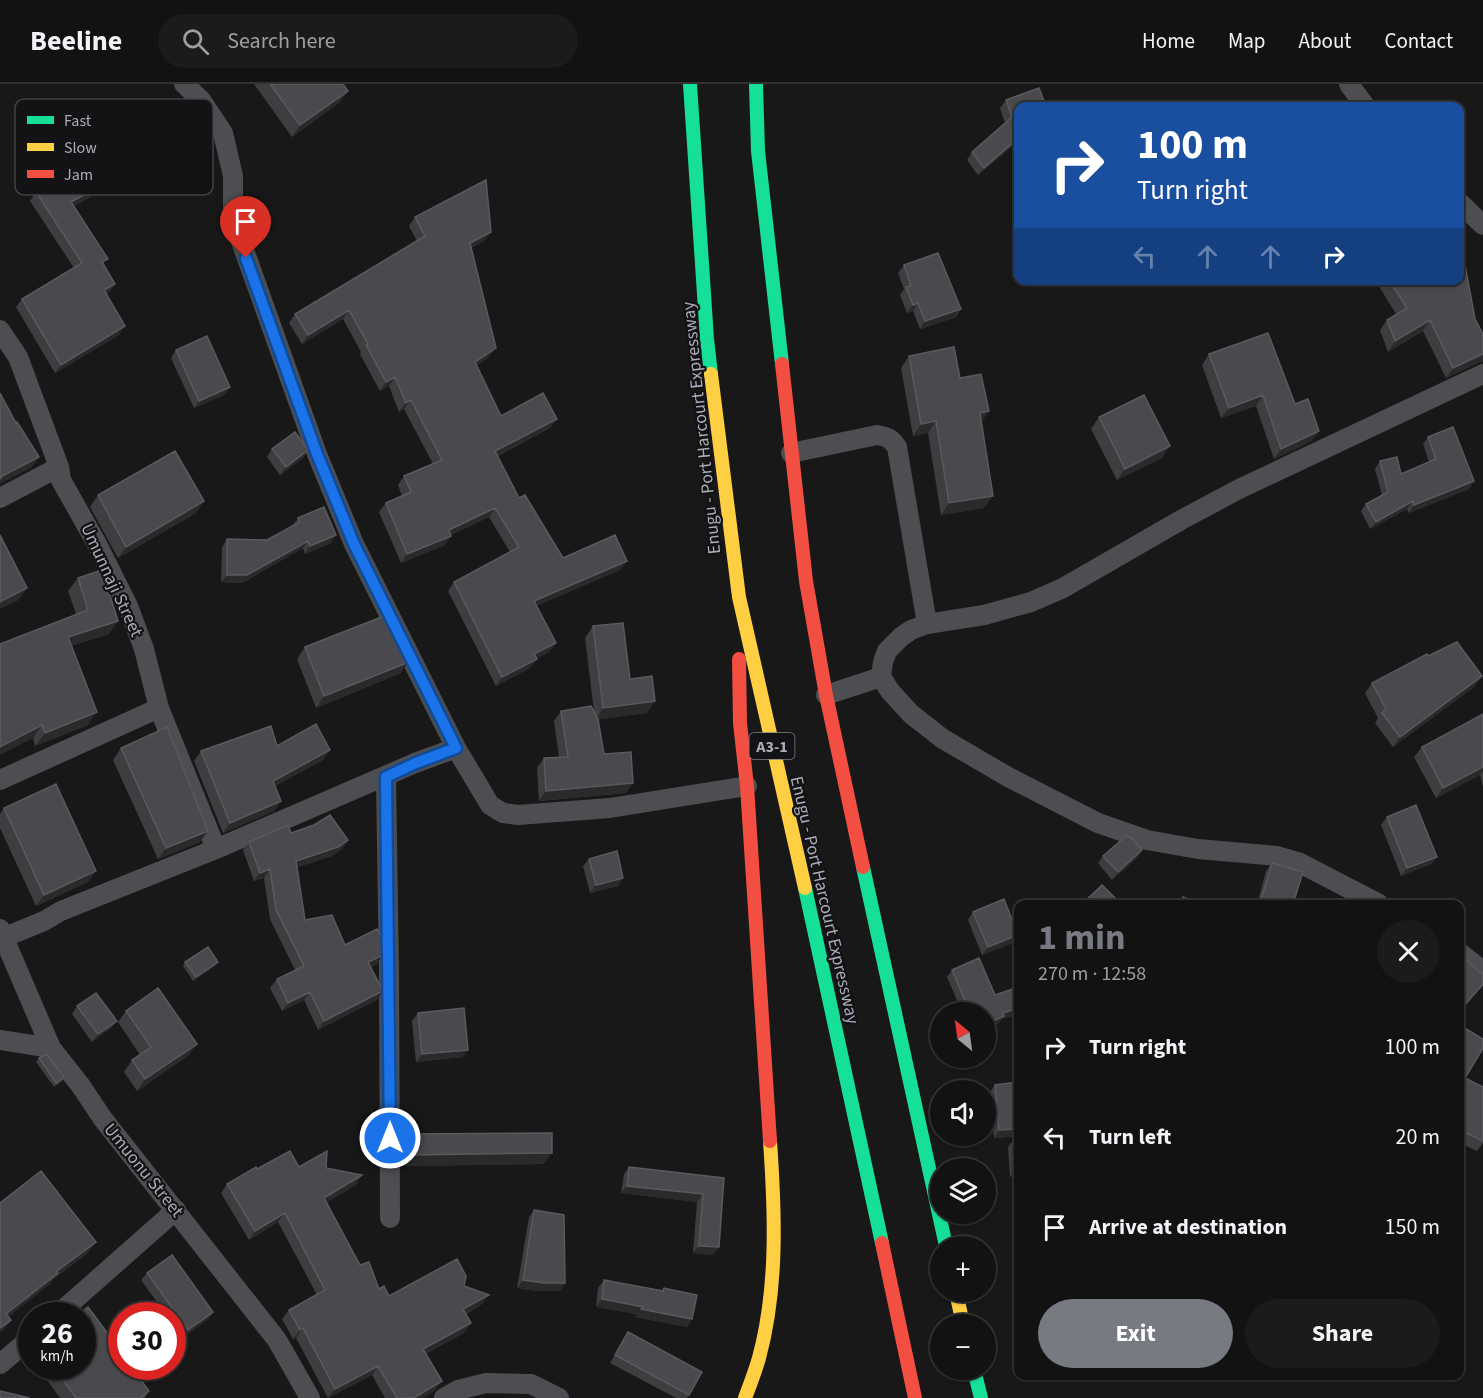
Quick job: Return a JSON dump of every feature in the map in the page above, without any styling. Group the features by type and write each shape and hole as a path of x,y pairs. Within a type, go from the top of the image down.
{"highway":[{"name":"Enugu - Port Harcourt Expressway","path":"690,84 707,339 739,597 847,1076 915,1398"},
{"path":"756,84 758,151 806,581 826,695 944,1236"},
{"path":"739,597 739,708 747,786 775,1234 767,1319 753,1380 746,1398"},
{"path":"976,1380 981,1398"}],"street":[{"path":"184,84 200,99"},
{"path":"1349,84 1362,102"},
{"path":"213,118 223,133 233,176 233,219 321,464 354,544 456,748 490,805 503,813 518,816 610,808 747,786"},
{"path":"1464,206 1483,225"},
{"name":"Umunnaji Street","path":"0,330 18,357 59,467 61,480 128,606 144,649 159,708 216,849"},
{"path":"1371,900 1298,862 1277,856 1188,848 1147,840 1098,823 1010,778 943,739 911,714 890,691 881,677 883,662 887,651 911,630 927,624 984,615 1031,602 1063,588 1239,489 1483,374"},
{"path":"791,453 877,435 892,440 897,447 927,624"},
{"path":"0,498 59,467"},
{"path":"826,695 881,677"},
{"path":"0,780 159,708"},
{"path":"2,933 44,921 61,911 216,849 456,748"},
{"path":"386,777 390,1218"},
{"name":"Umuonu Street","path":"2,933 51,1047 103,1119 277,1340 310,1398"},
{"path":"1464,956 1483,971"},
{"path":"0,1040 51,1047"},
{"path":"72,1302 176,1210"},
{"path":"0,1364 18,1349"},
{"path":"444,1398 458,1390 486,1383 531,1384 559,1398"}],"building":[{"path":"270,84 343,84 348,91 300,125"},
{"path":"1039,88 1044,102 1014,102 1014,142 984,168 972,152 1012,117 1006,100"},
{"path":"486,180 491,232 470,243 496,348 475,362 501,416 543,393 557,419 495,451 519,498 525,495 563,558 615,535 627,561 534,601 556,643 534,654 537,659 502,677 454,582 519,547 495,508 449,530 451,536 407,554 386,503 411,492 404,476 442,460 411,400 406,403 395,377 386,382 349,310 308,335 295,314 425,236 415,217"},
{"path":"38,195 84,195 71,202 108,259 102,262 115,284 104,290 125,326 61,365 22,299 82,263"},
{"path":"938,253 961,309 925,321 918,303 913,305 906,287 911,286 904,265"},
{"path":"1464,260 1475,319 1483,334 1483,354 1453,368 1430,320 1395,341 1387,320 1407,308 1392,285 1464,285"},
{"path":"1268,333 1295,404 1308,399 1319,431 1281,449 1263,395 1229,408 1209,354"},
{"path":"207,336 230,387 199,401 176,350"},
{"path":"954,347 960,378 981,374 989,411 980,413 993,496 949,503 936,421 921,424 909,356"},
{"path":"0,393 16,423 39,457 0,479"},
{"path":"1144,395 1170,446 1125,469 1099,417"},
{"path":"1453,427 1474,481 1414,505 1413,501 1376,522 1366,504 1388,492 1380,461 1397,457 1401,474 1436,459 1428,437"},
{"path":"295,432 308,450 286,467 272,449"},
{"path":"175,451 204,501 126,547 98,495"},
{"path":"324,507 336,535 310,546 308,541 247,575 227,575 227,539 267,540 300,522 298,518"},
{"path":"0,535 27,588 0,602"},
{"path":"102,570 118,621 68,637 97,712 45,733 42,725 0,747 0,644 88,610 78,578"},
{"path":"389,614 409,662 324,696 305,647"},
{"path":"623,623 630,679 652,676 655,701 603,708 593,626"},
{"path":"1457,642 1482,676 1400,737 1382,713 1386,709 1372,683 1427,654 1428,656"},
{"path":"591,706 598,719 604,754 631,752 633,783 546,791 544,758 568,757 561,711"},
{"path":"1483,714 1483,767 1443,788 1422,747"},
{"path":"316,724 330,750 273,781 281,801 230,823 201,751 271,726 277,746"},
{"path":"167,727 208,831 166,848 121,748"},
{"path":"56,784 96,871 44,895 4,808"},
{"path":"1416,805 1437,857 1407,868 1387,817"},
{"path":"330,815 348,840 338,847 296,861 305,920 332,915 345,945 377,929 383,940 383,955 368,962 383,991 324,1021 310,992 288,1003 277,979 304,966 276,910 270,869 260,873 249,842 288,825 291,833 314,825"},
{"path":"1126,836 1142,850 1118,872 1103,856"},
{"path":"617,851 623,878 596,885 589,859"},
{"path":"1272,863 1303,872 1294,900 1261,900"},
{"path":"1102,885 1117,900 1086,900"},
{"path":"1004,899 1014,925 1014,937 988,947 973,912"},
{"path":"208,947 218,962 196,977 185,962"},
{"path":"979,958 995,995 1014,989 1014,1009 1003,1013 1004,1016 996,1020 996,1002 966,1002 952,970"},
{"path":"1464,958 1483,973 1483,984 1464,1005"},
{"path":"158,988 197,1044 145,1079 132,1060 151,1047 126,1011"},
{"path":"96,993 117,1021 98,1034 77,1006"},
{"path":"464,1008 468,1050 422,1054 418,1013"},
{"path":"1464,1028 1483,1039 1483,1048 1465,1078 1483,1087 1483,1141 1464,1132"},
{"path":"47,1055 64,1077 56,1083 39,1058"},
{"path":"1014,1083 1014,1129 999,1130 996,1085"},
{"path":"552,1133 552,1153 410,1155 410,1134"},
{"path":"290,1151 299,1167 327,1151 326,1168 362,1175 324,1198 360,1265 369,1262 379,1289 384,1286 389,1296 457,1259 466,1276 464,1286 489,1295 463,1309 471,1323 423,1349 442,1381 414,1398 397,1398 378,1366 335,1389 303,1328 300,1330 289,1310 325,1290 285,1213 255,1231 227,1184"},
{"path":"629,1167 724,1178 719,1247 699,1246 703,1194 627,1186"},
{"path":"41,1171 96,1242 21,1302 18,1302 6,1314 11,1320 0,1328 0,1203"},
{"path":"534,1210 564,1215 565,1283 523,1280"},
{"path":"172,1255 213,1312 188,1330 186,1302 168,1302 147,1273"},
{"path":"604,1280 697,1295 692,1319 602,1299"},
{"path":"96,1318 108,1334 108,1380 141,1380 149,1391 140,1398 76,1398 63,1380 96,1380"},
{"path":"628,1332 702,1372 689,1395 615,1355"},
{"path":"0,1391 30,1398 0,1398"}],"traffic: fast":[{"path":"690,84 711,374"},
{"path":"756,84 758,151 782,364"},
{"path":"863,867 944,1236"},
{"path":"805,888 882,1243"},
{"path":"976,1380 981,1398"}],"traffic: slow":[{"path":"711,374 739,597 805,888"},
{"path":"745,1398 765,1332 772,1278 774,1223 770,1141"},
{"path":"958,1302 961,1314"}],"traffic: jam":[{"path":"782,364 806,581 826,695 863,867"},
{"path":"739,659 740,723 747,786 770,1141"},
{"path":"882,1243 915,1398"}],"route":[{"path":"246,258 317,454 354,544 456,748 386,777 390,1138"}]}
